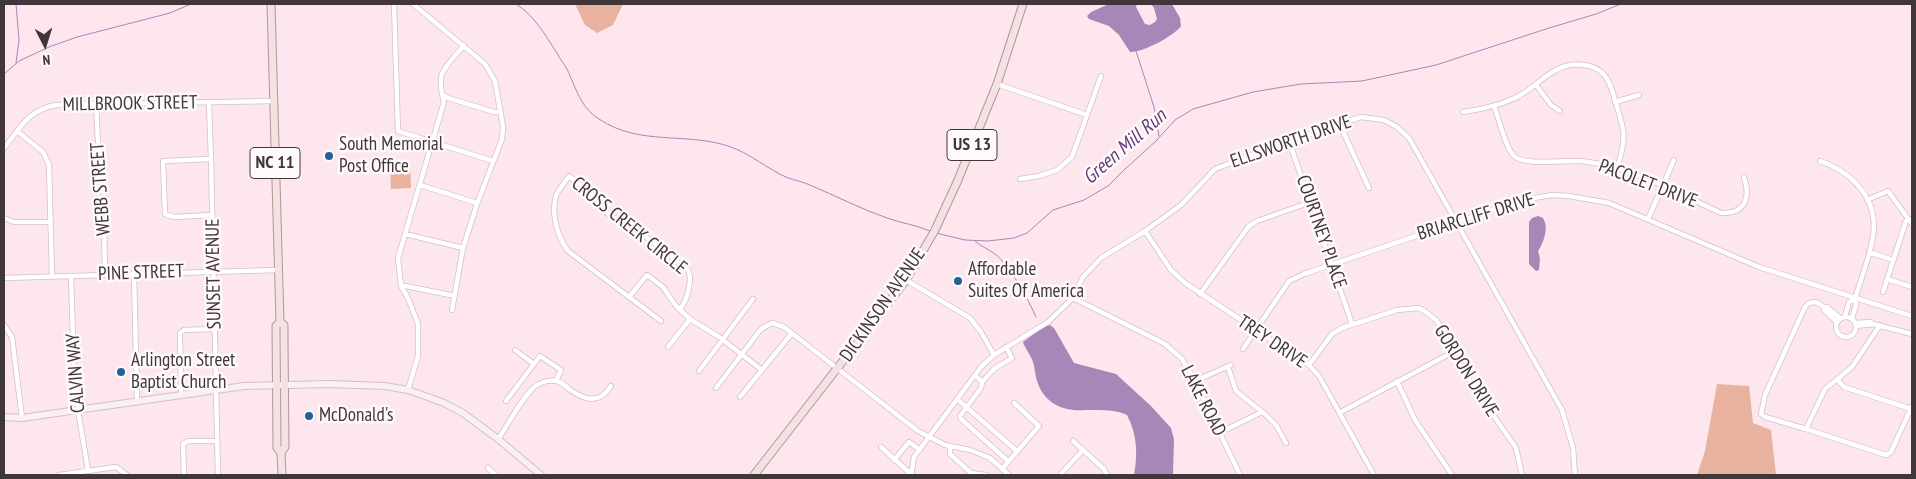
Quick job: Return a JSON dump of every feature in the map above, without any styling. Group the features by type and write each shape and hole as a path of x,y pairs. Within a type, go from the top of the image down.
{"main road":[{"name":"NC 11","path":"271,4 280,322 284,325 285,447 281,453"},
{"name":"DICKINSON AVENUE","path":"754,475 906,280 935,230 958,180 997,84 1023,4"},
{"name":"NC 11","path":"280,322 276,326 277,448 281,453 282,475"},
{"path":"4,418 22,418 244,386 366,384 408,390 444,402 457,409 498,439 541,475"}],"street":[{"path":"394,4 398,132 493,160"},
{"path":"413,4 485,64 495,81 503,127 502,139 463,248 452,310"},
{"path":"408,390 418,356 418,324 401,286 398,258 444,102 440,75 464,45"},
{"path":"1463,112 1494,106 1515,98 1561,67 1590,66 1604,75 1610,83 1616,102 1624,138 1617,168"},
{"path":"1020,179 1039,176 1057,170 1072,157 1101,76"},
{"path":"997,84 1087,115"},
{"path":"1536,85 1551,105 1560,111"},
{"path":"442,94 466,104 494,112 501,112"},
{"path":"1616,102 1639,95"},
{"name":"SUNSET AVENUE","path":"209,102 212,159 218,475"},
{"name":"MILLBROOK STREET","path":"4,148 29,116 42,108 96,104 274,102"},
{"name":"WEBB STREET","path":"96,104 98,141 103,166 105,274"},
{"name":"PACOLET DRIVE","path":"1494,106 1514,156 1527,162 1580,161 1617,168 1663,186 1721,213 1730,213 1738,210 1743,205 1748,196 1748,188 1744,177"},
{"name":"ELLSWORTH DRIVE","path":"911,475 914,457 975,375 994,355 1048,322 1073,298 1083,277 1101,258 1145,231 1181,205 1215,168 1362,117 1384,120 1397,127 1410,138 1562,410 1574,448 1575,475"},
{"path":"1339,124 1369,188"},
{"path":"18,131 43,152 49,165 52,276"},
{"name":"COURTNEY PLACE","path":"1289,141 1352,324"},
{"path":"212,159 164,160 166,214 174,217 212,215"},
{"path":"1648,219 1674,160"},
{"path":"1820,161 1833,165 1849,175 1861,188 1872,212 1874,226 1869,252 1855,299 1856,305 1852,318 1856,325 1853,335 1844,337 1836,331 1850,302 1855,299"},
{"name":"CROSS CREEK CIRCLE","path":"661,321 568,251 564,245 555,220 556,195 570,176 591,194 595,204 614,218 627,222 688,270 690,276 684,304 680,309"},
{"path":"420,186 478,203"},
{"path":"1867,200 1888,191 1912,224"},
{"name":"BRIARCLIFF DRIVE","path":"1243,349 1289,281 1331,264 1456,221 1522,200 1552,196 1585,197 1609,203 1759,267 1912,316"},
{"path":"1200,294 1249,226 1257,221 1311,202"},
{"path":"4,218 14,222 50,222"},
{"path":"1883,292 1906,221 1909,219"},
{"name":"TREY DRIVE","path":"1145,231 1171,270 1200,294 1309,365 1319,376 1374,475"},
{"path":"405,234 463,248"},
{"path":"1869,252 1893,260"},
{"name":"PINE STREET","path":"4,278 278,270"},
{"path":"134,274 137,402"},
{"name":"CROSS CREEK CIRCLE","path":"629,297 647,274 663,287 690,319 724,340 762,370"},
{"name":"CALVIN WAY","path":"71,276 74,366 78,410 88,470"},
{"path":"1887,279 1912,287"},
{"path":"906,280 970,318 981,332 994,355"},
{"path":"401,286 455,296"},
{"name":"LAKE ROAD","path":"1073,298 1165,344 1182,359 1195,381 1240,475"},
{"path":"699,371 753,300"},
{"path":"1837,379 1844,387 1911,407 1891,452 1886,455 1765,417 1761,414 1763,402 1805,308 1809,303 1816,302 1827,307 1841,319 1852,318"},
{"name":"GORDON DRIVE","path":"1309,365 1332,334 1352,324 1397,310 1418,308 1426,312 1436,321 1484,403 1516,448 1522,475"},
{"path":"668,347 690,319"},
{"path":"716,388 761,329 772,323 784,327 918,431 950,446 970,450 990,458 1009,475"},
{"path":"1856,325 1873,324 1912,334"},
{"path":"4,326 12,337 22,418"},
{"path":"1806,429 1825,390 1852,367 1880,326"},
{"path":"181,395 180,334 184,330 215,329"},
{"path":"740,397 792,333"},
{"path":"1006,347 1012,358 994,369 982,382 981,388 960,416 961,419 1008,461"},
{"path":"515,350 534,364"},
{"path":"1340,412 1453,352"},
{"path":"506,401 540,356 561,370 556,381"},
{"path":"1195,381 1229,366 1236,391 1276,425 1286,443"},
{"path":"975,375 982,382"},
{"path":"498,439 529,391 538,384 548,381 560,382 580,397 588,400 599,399 611,386"},
{"path":"1396,381 1415,420 1452,475"},
{"path":"519,384 529,391"},
{"path":"957,399 1017,451"},
{"path":"1002,469 1039,426 1014,403"},
{"path":"1219,433 1262,412"},
{"path":"184,475 183,444 188,441 217,441"},
{"path":"1074,441 1104,469 1106,475"},
{"path":"894,460 909,442 920,450"},
{"path":"950,446 950,454 971,473 986,475"},
{"path":"881,448 911,475"},
{"path":"1060,475 1083,450"},
{"path":"59,475 116,467 127,475"},
{"path":"488,468 496,475"}],"shaded area":[{"path":"575,4 623,4 613,25 597,33 585,25"},
{"path":"1109,4 1137,4 1136,7 1145,24 1150,25 1157,19 1151,4 1172,4 1180,18 1181,26 1157,43 1142,50 1130,52 1119,35 1109,26 1089,19 1087,16 1091,12"},
{"path":"390,166 410,166 411,188 391,189"},
{"path":"1538,216 1543,218 1546,230 1538,251 1540,258 1539,270 1536,271 1529,264 1529,222 1532,218"},
{"path":"1050,325 1054,328 1074,363 1116,374 1151,406 1171,428 1174,439 1173,475 1134,475 1136,444 1133,429 1127,415 1107,410 1062,408 1044,395 1037,381 1034,364 1023,342 1043,327"},
{"path":"1717,384 1749,386 1753,423 1771,430 1776,475 1697,475 1705,451"}],"waterway":[{"path":"16,4 19,40 16,63"},
{"name":"Green Mill Run","path":"4,74 19,61 49,47 77,37 170,13 191,4"},
{"name":"Green Mill Run","path":"516,4 529,14 539,26 567,69 583,103 599,119 630,133 712,142 728,146 788,178 810,185 892,220 930,231"},
{"name":"Green Mill Run","path":"936,233 965,240 988,241 1014,238 1027,233 1053,210 1084,200 1108,186 1156,141 1175,120 1193,109 1253,92 1301,84 1362,81 1436,65 1596,14 1621,4"},
{"path":"1136,51 1154,107 1159,136"},
{"path":"975,241 995,254 1006,266 1024,293 1036,317"}],"place":[{"name":"South Memorial Post Office","path":"329,156"},
{"name":"Affordable Suites Of America","path":"958,281"},
{"name":"Arlington Street Baptist Church","path":"121,372"},
{"name":"McDonald's","path":"309,416"}]}
